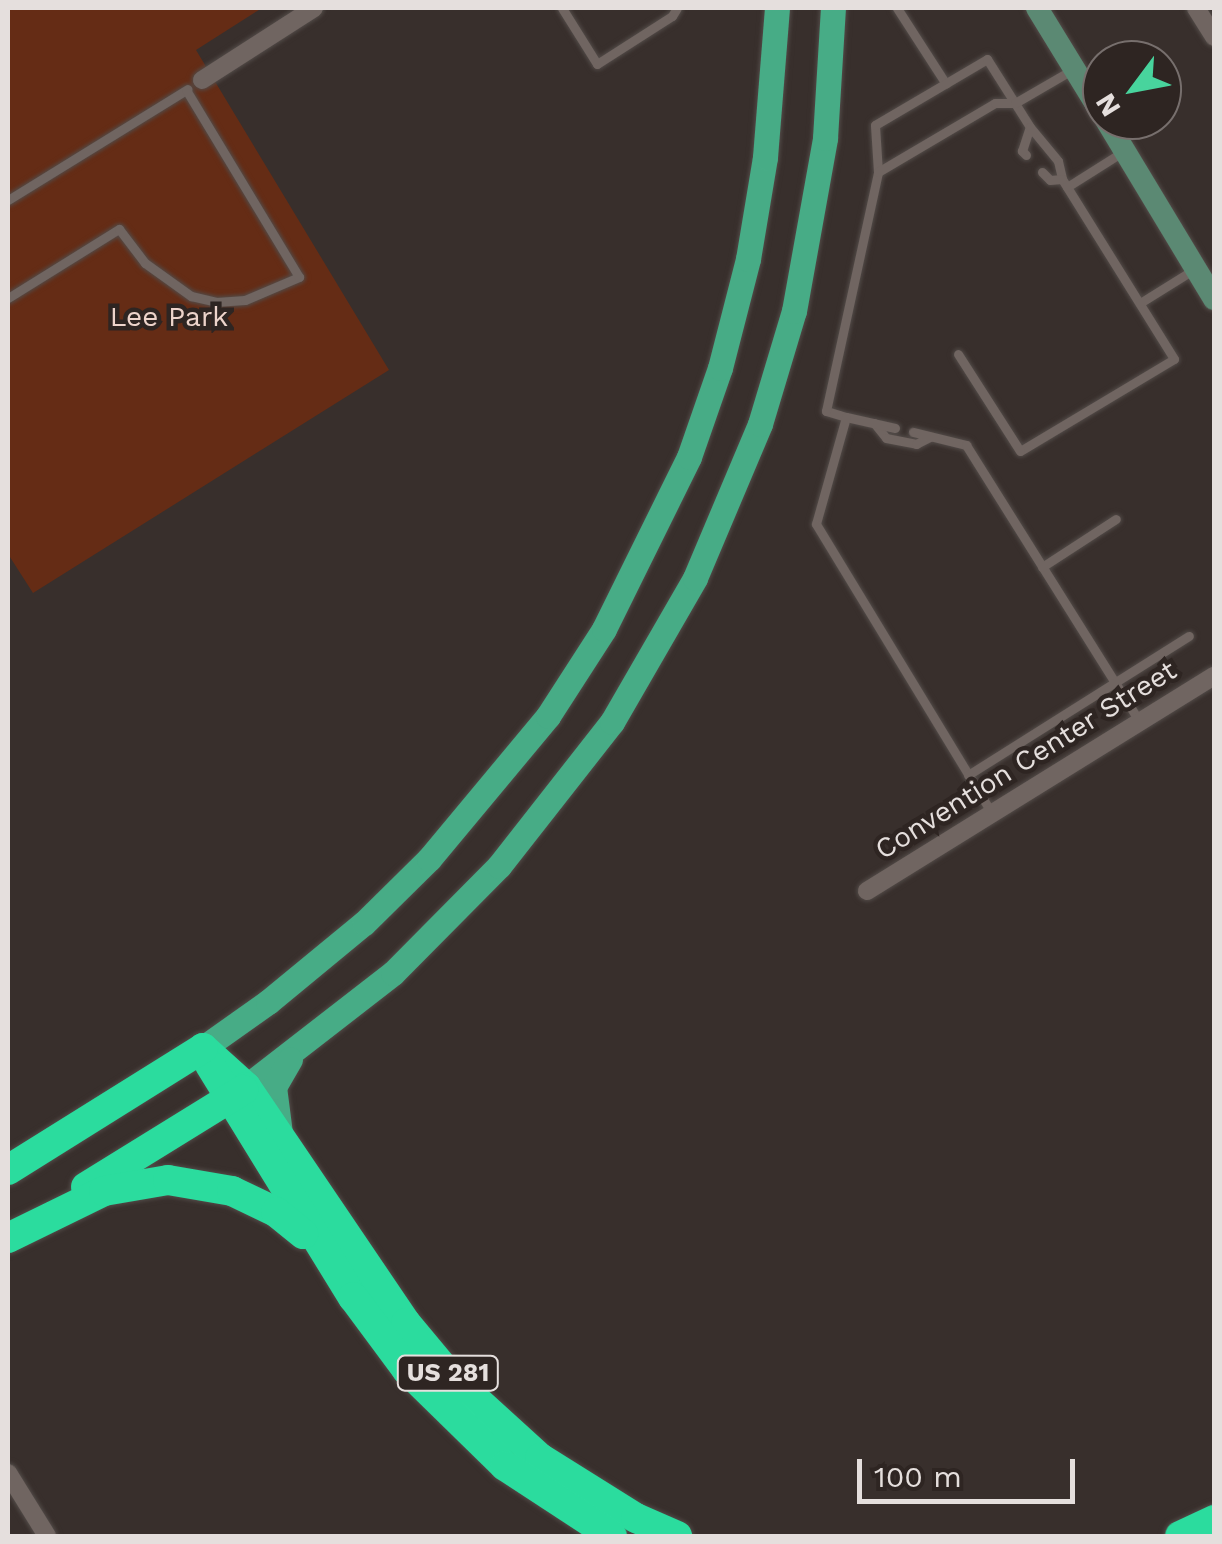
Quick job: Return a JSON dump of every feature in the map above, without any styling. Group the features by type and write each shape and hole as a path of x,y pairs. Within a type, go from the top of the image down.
{"highway":[{"name":"US 281","path":"203,1048 237,1093 284,1143 406,1323 451,1377 540,1458 636,1518 678,1536"},
{"path":"8,1170 203,1048"},
{"name":"US 281","path":"8,1237 237,1093"},
{"name":"US 281","path":"237,1093 354,1297"},
{"name":"US 281","path":"8,1237 104,1192 146,1181 193,1181 232,1191 276,1212 312,1243 407,1370 452,1419 534,1488 612,1536"},
{"path":"1180,1536 1214,1520"}],"main road":[{"path":"203,1048 268,1002 364,924 430,859 538,730 604,629 682,474 720,368 748,259 765,157 777,8"},
{"path":"237,1093 300,1048 426,942 556,800 612,722 695,578 760,424 794,311 823,154 833,8"},
{"path":"1037,8 1082,81"},
{"path":"1118,140 1214,298"},
{"name":"US 281","path":"284,1143 275,1117 274,1088 285,1064 300,1048"}],"street":[{"path":"194,85 314,8"},
{"path":"1196,8 1214,37"},
{"name":"Convention Center Street","path":"867,892 1214,676"},
{"path":"8,1473 46,1536"}],"lane":[{"path":"562,8 597,64 672,16 677,8"},
{"path":"898,8 946,84"},
{"path":"895,428 826,411 878,172 875,125 988,59 1030,127 1058,161 1065,183 1174,358 1020,451 958,354"},
{"path":"878,172 995,102 1014,103 1074,68"},
{"path":"8,200 194,85 299,277 245,300 216,302 191,296 145,263 120,228 8,298"},
{"path":"1026,155 1022,150 1030,127"},
{"path":"1042,172 1050,180 1065,183 1124,151"},
{"path":"1140,303 1196,268"},
{"path":"846,417 816,524 992,814"},
{"path":"874,423 886,438 916,444 930,437"},
{"path":"912,432 966,445 1140,722"},
{"path":"1042,567 1116,520"},
{"path":"968,775 1189,636"}],"green space":[{"name":"Lee Park","path":"8,8 262,8 196,50 389,370 33,593 8,554"}]}
